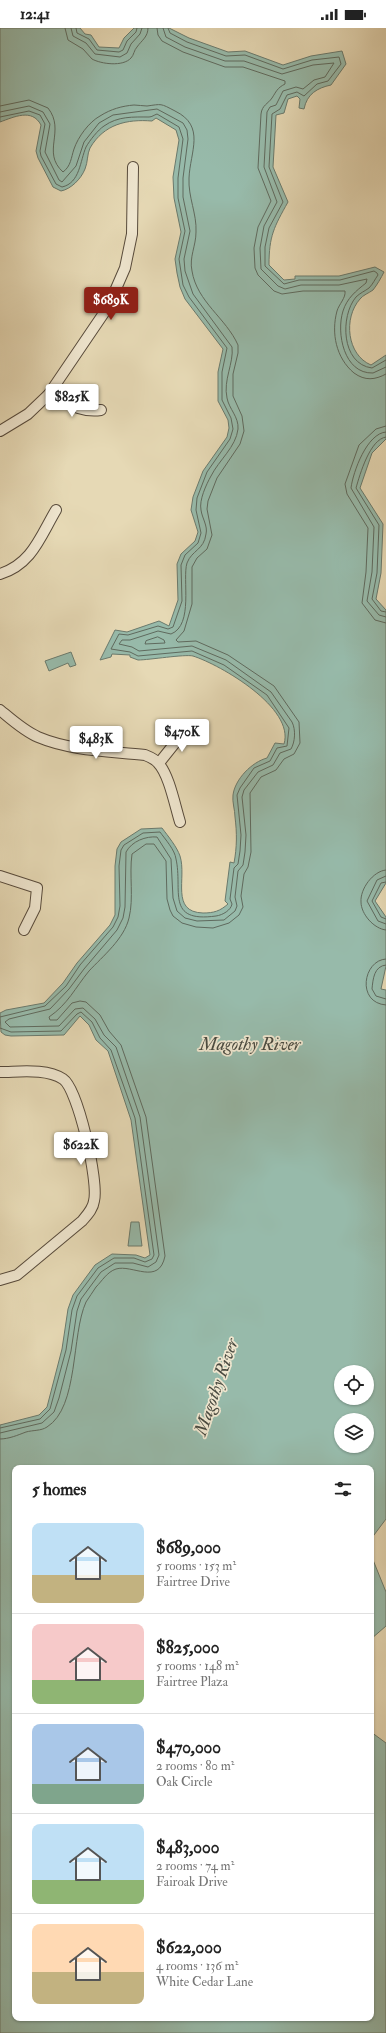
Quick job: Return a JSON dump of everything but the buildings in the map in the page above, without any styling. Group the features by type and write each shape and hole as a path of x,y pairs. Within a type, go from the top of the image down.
{"street":[{"path":"0,431 28,414 50,394 108,307 123,273 132,234 133,167"},
{"path":"50,394 80,410 101,410"},
{"path":"0,574 16,568 31,554 56,510"},
{"path":"0,710 22,728 37,737 68,746 145,755 159,763 164,772 180,822"},
{"path":"159,763 188,728"},
{"path":"0,876 36,888 35,908 24,930"},
{"path":"0,1072 51,1074 64,1080 73,1095 91,1157 95,1186 95,1200 85,1218 27,1267 11,1278 0,1280"}],"water":[{"name":"Magothy River","path":"0,28 80,28 85,34 91,35 99,47 119,48 124,38 134,28 169,28 189,38 228,52 245,51 283,65 311,56 342,51 346,64 331,85 313,92 305,104 304,109 299,108 300,99 297,96 288,99 284,113 276,115 273,167 288,202 273,232 270,246 269,265 284,280 295,279 295,276 339,276 375,267 384,272 373,290 364,295 355,307 351,316 350,335 352,345 357,353 363,360 371,365 386,355 386,439 372,453 360,488 383,524 381,573 376,599 386,610 386,883 375,901 386,917 386,966 381,989 386,990 386,1519 374,1535 374,1465 12,1465 12,2021 374,2021 374,1734 386,1743 386,2033 0,2033 0,1425 39,1415 47,1407 62,1349 68,1309 73,1295 95,1265 112,1254 136,1255 145,1258 150,1255 131,1120 108,1051 96,1040 89,1025 80,1016 64,1035 11,1036 5,1035 1,1032 0,1013 6,1010 44,1003 63,983 77,963 110,925 115,915 115,866 117,849 121,842 141,829 162,828 177,849 182,865 182,892 186,907 193,911 207,913 219,910 228,904 225,901 230,862 234,863 236,846 233,798 234,789 241,777 250,767 267,758 275,743 284,744 284,730 278,716 253,690 221,668 193,656 138,660 130,657 130,655 112,654 111,657 100,660 115,630 127,632 159,621 169,626 178,600 177,564 181,554 195,541 198,532 191,510 193,497 203,471 227,437 229,428 228,420 218,401 218,372 223,349 185,299 180,287 177,273 175,259 181,232 174,198 173,177 179,140 176,130 156,118 152,121 125,122 109,128 102,133 90,148 86,166 81,176 72,186 61,191 53,187 38,158 36,151 41,125 37,120 28,115 17,116 0,122"},
{"path":"71,652 76,665 70,667 68,663 49,671 45,661"},
{"path":"131,1222 139,1222 142,1246 128,1246"},
{"path":"374,1562 386,1592 386,1626 374,1636"}]}
